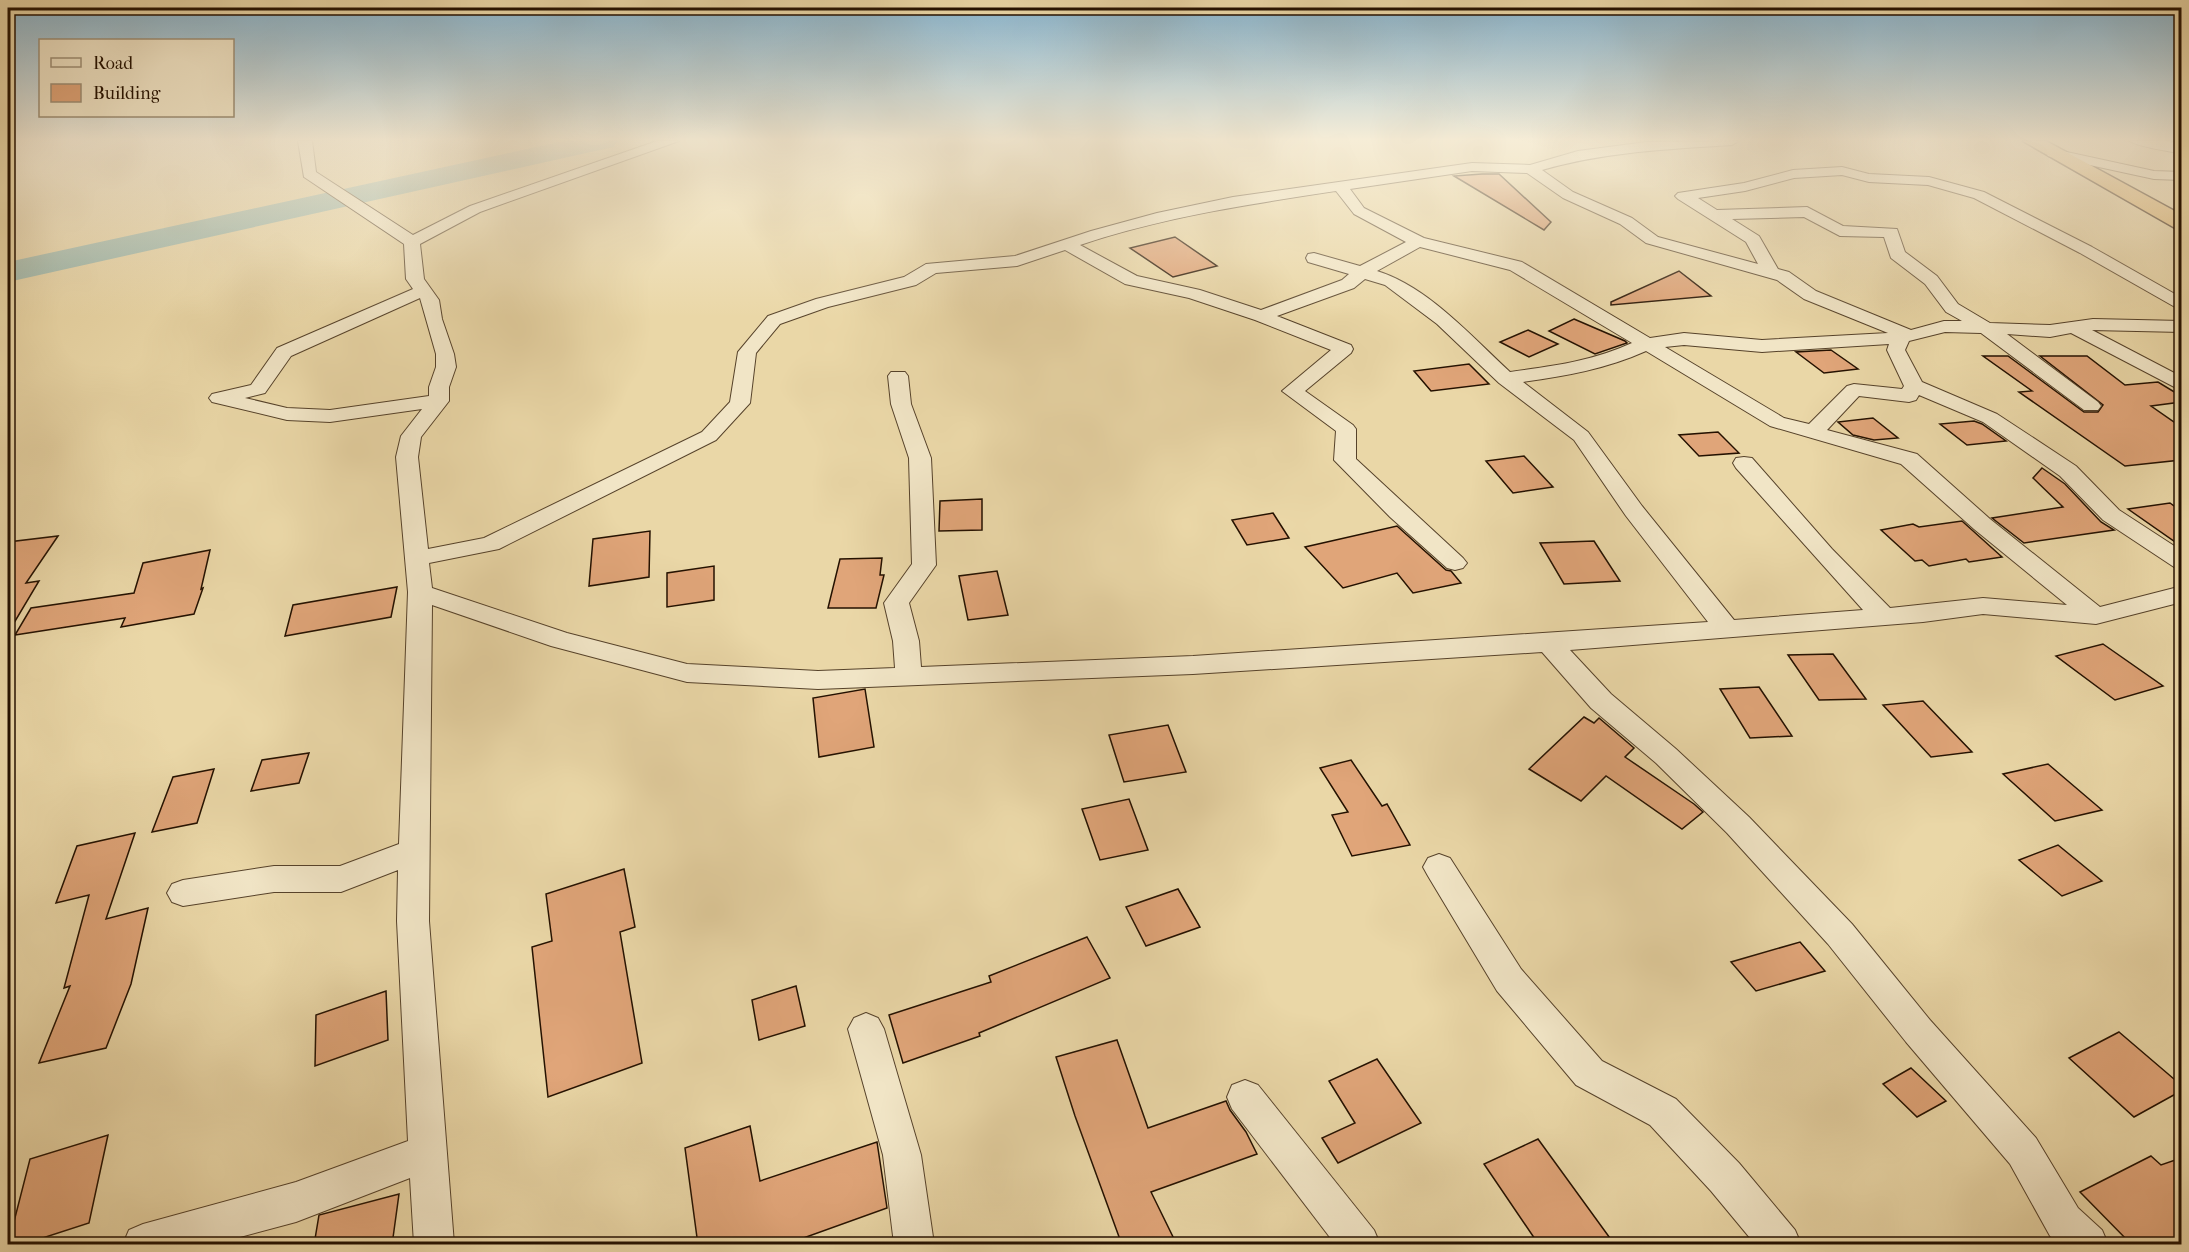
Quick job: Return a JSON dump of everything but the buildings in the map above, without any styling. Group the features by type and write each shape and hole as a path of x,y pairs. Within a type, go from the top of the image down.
{"highway":[{"path":"2137,199 2181,224"}],"street":[{"path":"348,199 412,242"},
{"path":"412,242 475,209 503,199"},
{"path":"416,558 491,544 709,436 740,403 747,352 774,320 822,303 910,281 932,268 1017,261 1066,244 1163,216 1250,199"},
{"path":"1350,199 1359,211 1418,242 1516,266 1777,422 1909,459 1982,524 2096,616"},
{"path":"1578,199 1626,221 1652,240 1783,276 1809,295 1904,333 1896,350 1914,386 1990,418 2068,471 2111,515 2181,562"},
{"path":"1689,199 1753,239 1771,272"},
{"path":"1987,199 2086,250 2181,306"},
{"path":"1712,215 1808,212 1840,231 1890,232 1897,254 1931,280 1952,308 1986,328 2091,406"},
{"path":"412,242 415,279 430,300 433,319 446,361 438,401 411,436 407,457 420,592 413,921 434,1245"},
{"path":"1262,316 1348,284 1362,273 1418,242"},
{"path":"1066,244 1131,280 1194,294 1262,316 1344,349 1292,391 1346,429 1345,460 1398,512 1455,562"},
{"path":"1314,258 1390,281 1443,320 1506,380 1581,436 1634,511 1727,629"},
{"path":"423,291 284,352 258,389 219,398 287,414 330,416 438,401"},
{"path":"1506,380 1573,369 1615,358 1647,344 1684,339 1762,345 1901,338 1944,326 2050,331 2093,324 2181,327"},
{"path":"2073,327 2181,384"},
{"path":"898,376 901,404 920,458 924,508 924,565 896,603 906,641 909,676"},
{"path":"1813,432 1854,390 1909,396 1914,386"},
{"path":"1744,463 1824,554 1884,617"},
{"path":"420,592 560,640 687,673 818,680 1193,665 1549,643 1884,617 1983,606 2096,616 2181,594"},
{"path":"1549,643 1601,702 1666,756 1738,825 1840,934 1918,1031 2023,1151 2064,1222 2088,1245"},
{"path":"183,893 274,879 341,879 414,851"},
{"path":"1439,867 1509,980 1589,1073 1663,1112 1725,1177 1781,1245"},
{"path":"866,1029 902,1155 914,1245"},
{"path":"1245,1097 1360,1245"},
{"path":"143,1245 296,1202 428,1152"}],"waterway":[{"path":"8,272 338,199"}]}
